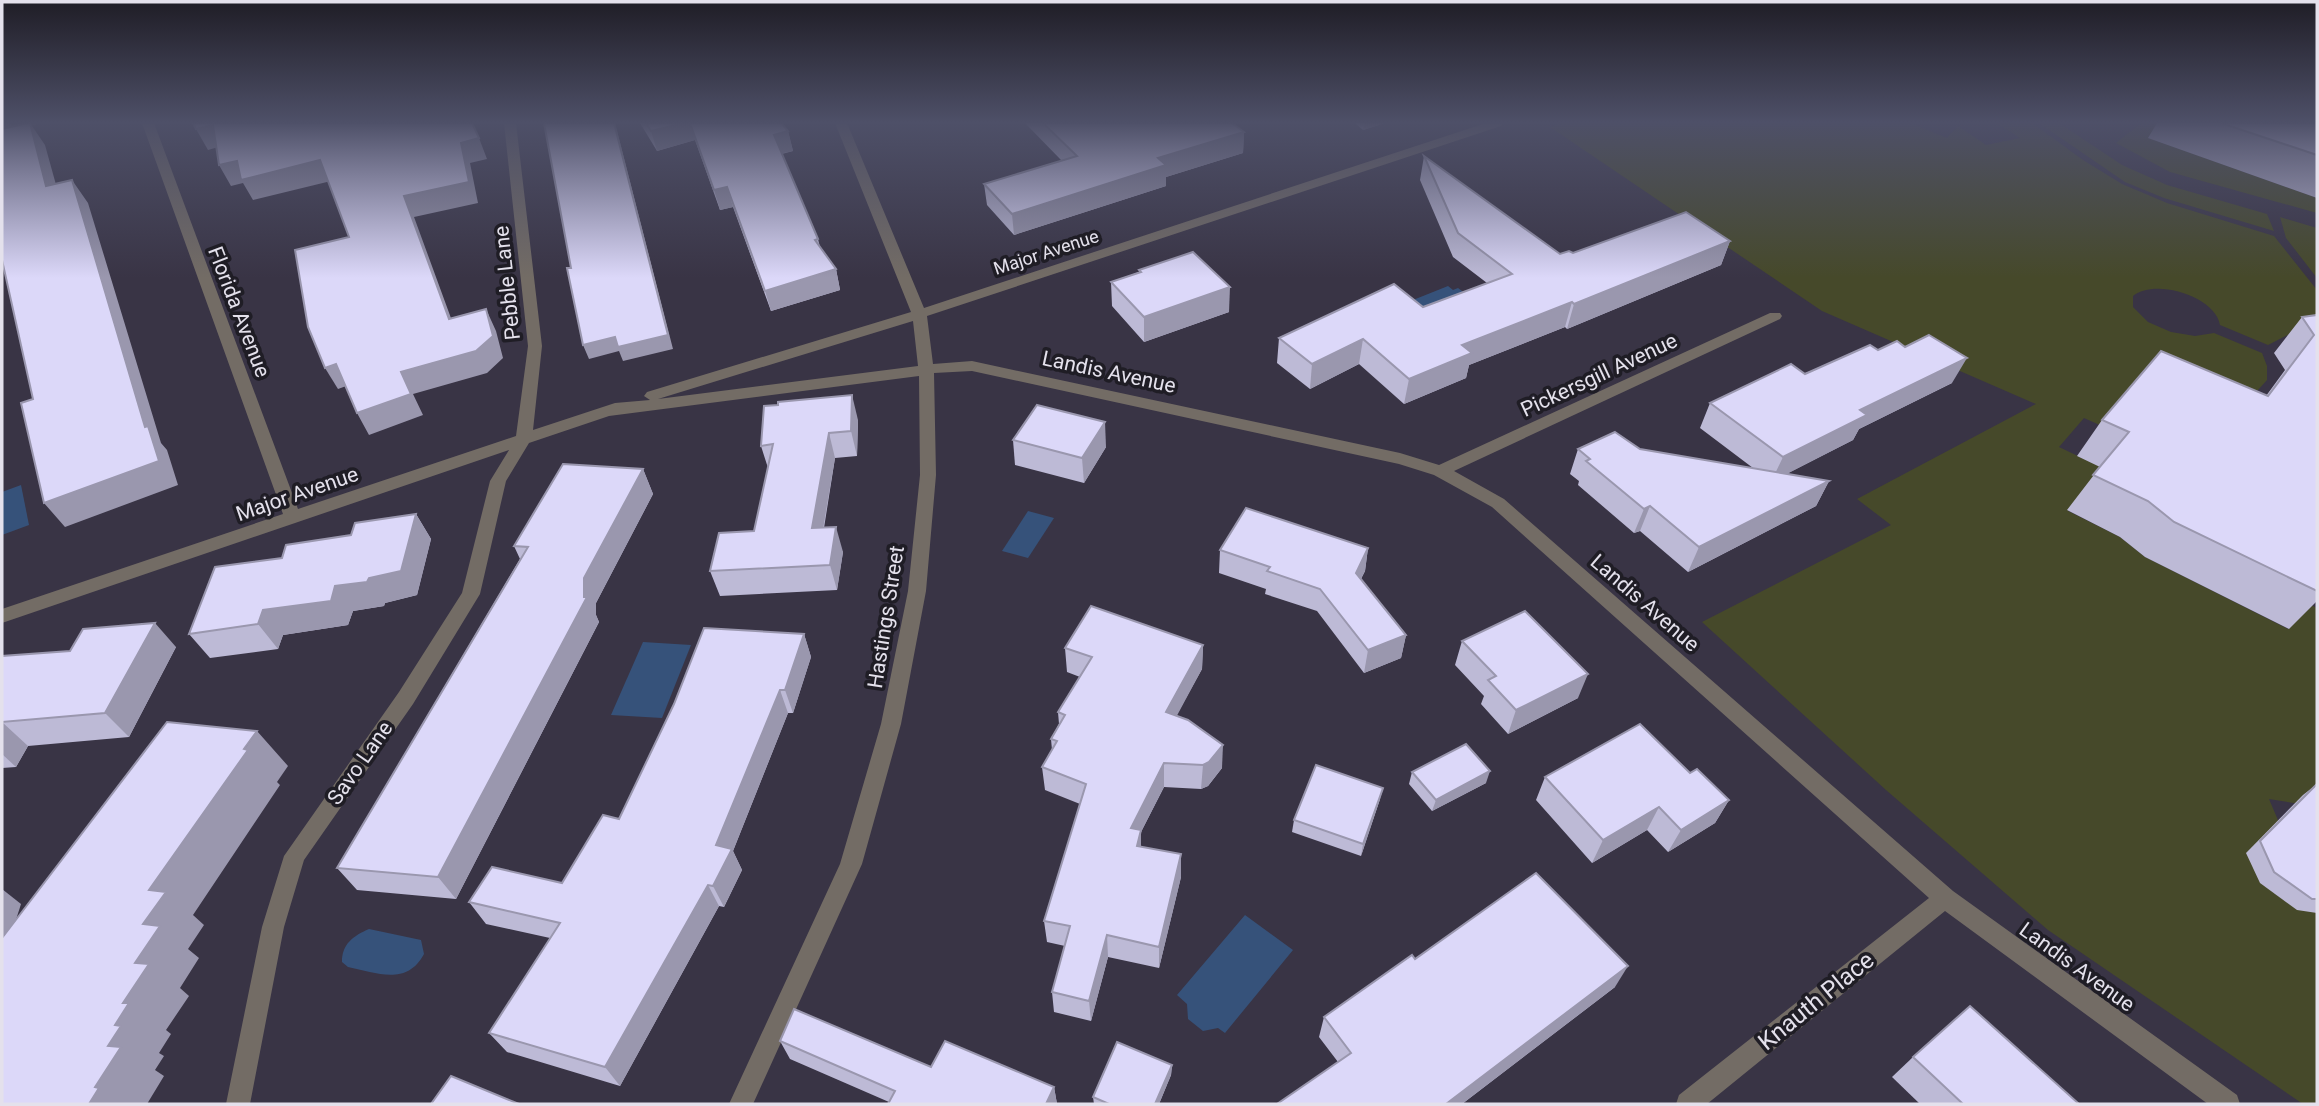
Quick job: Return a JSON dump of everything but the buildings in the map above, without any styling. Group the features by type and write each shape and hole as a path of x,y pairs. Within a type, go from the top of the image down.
{"street":[{"name":"Florida Avenue","path":"165,175 292,517"},
{"name":"Pebble Lane","path":"516,175 535,346 524,438"},
{"name":"Hastings Street","path":"741,1104 851,864 891,724 917,591 928,475 926,369 919,314 862,175"},
{"name":"Major Avenue","path":"2,616 605,411 919,314 1341,175"},
{"name":"Pickersgill Avenue","path":"1440,471 1774,316"},
{"name":"Landis Avenue","path":"926,369 972,366 1001,371 1400,459 1440,471 1498,503 1945,898 2228,1104"},
{"name":"Major Avenue","path":"605,411 882,377 926,369"},
{"name":"Savo Lane","path":"238,1104 272,927 295,856 406,698 471,594 498,481 524,438"},
{"name":"Knauth Place","path":"1688,1104 1945,898"}],"green space":[{"path":"1620,175 2107,175 2167,203 2274,236 2317,290 2317,320 2268,345 2220,325 2216,315 2207,306 2183,293 2155,289 2133,296 2133,307 2148,322 2171,332 2195,336 2214,333 2262,353 2267,366 2267,380 2258,390 2243,396 2102,426 2084,418 2059,447 2103,468 2068,511 2120,537 2145,557 2288,629 2307,603 2317,608 2317,816 2312,806 2269,799 2283,832 2317,838 2317,1104 2303,1104 2048,930 1886,790 1702,622 1891,525 1857,499 2036,404 1822,311"},
{"path":"2114,175 2144,175 2167,185 2267,214 2274,231 2164,198 2125,182"},
{"path":"2179,175 2251,175 2317,198 2317,213"},
{"path":"2280,217 2317,228 2317,278 2286,238"}],"water":[{"path":"1448,286 1453,290 1458,288 1466,294 1430,313 1413,300"},
{"path":"21,485 29,525 2,535 2,492"},
{"path":"1028,511 1054,518 1028,558 1002,551"},
{"path":"643,642 691,645 662,718 611,715"},
{"path":"1245,915 1293,950 1225,1033 1218,1028 1203,1031 1188,1019 1187,1004 1177,995"},
{"path":"369,929 421,940 424,954 417,964 400,974 380,974 348,967 342,962 346,945"}]}
